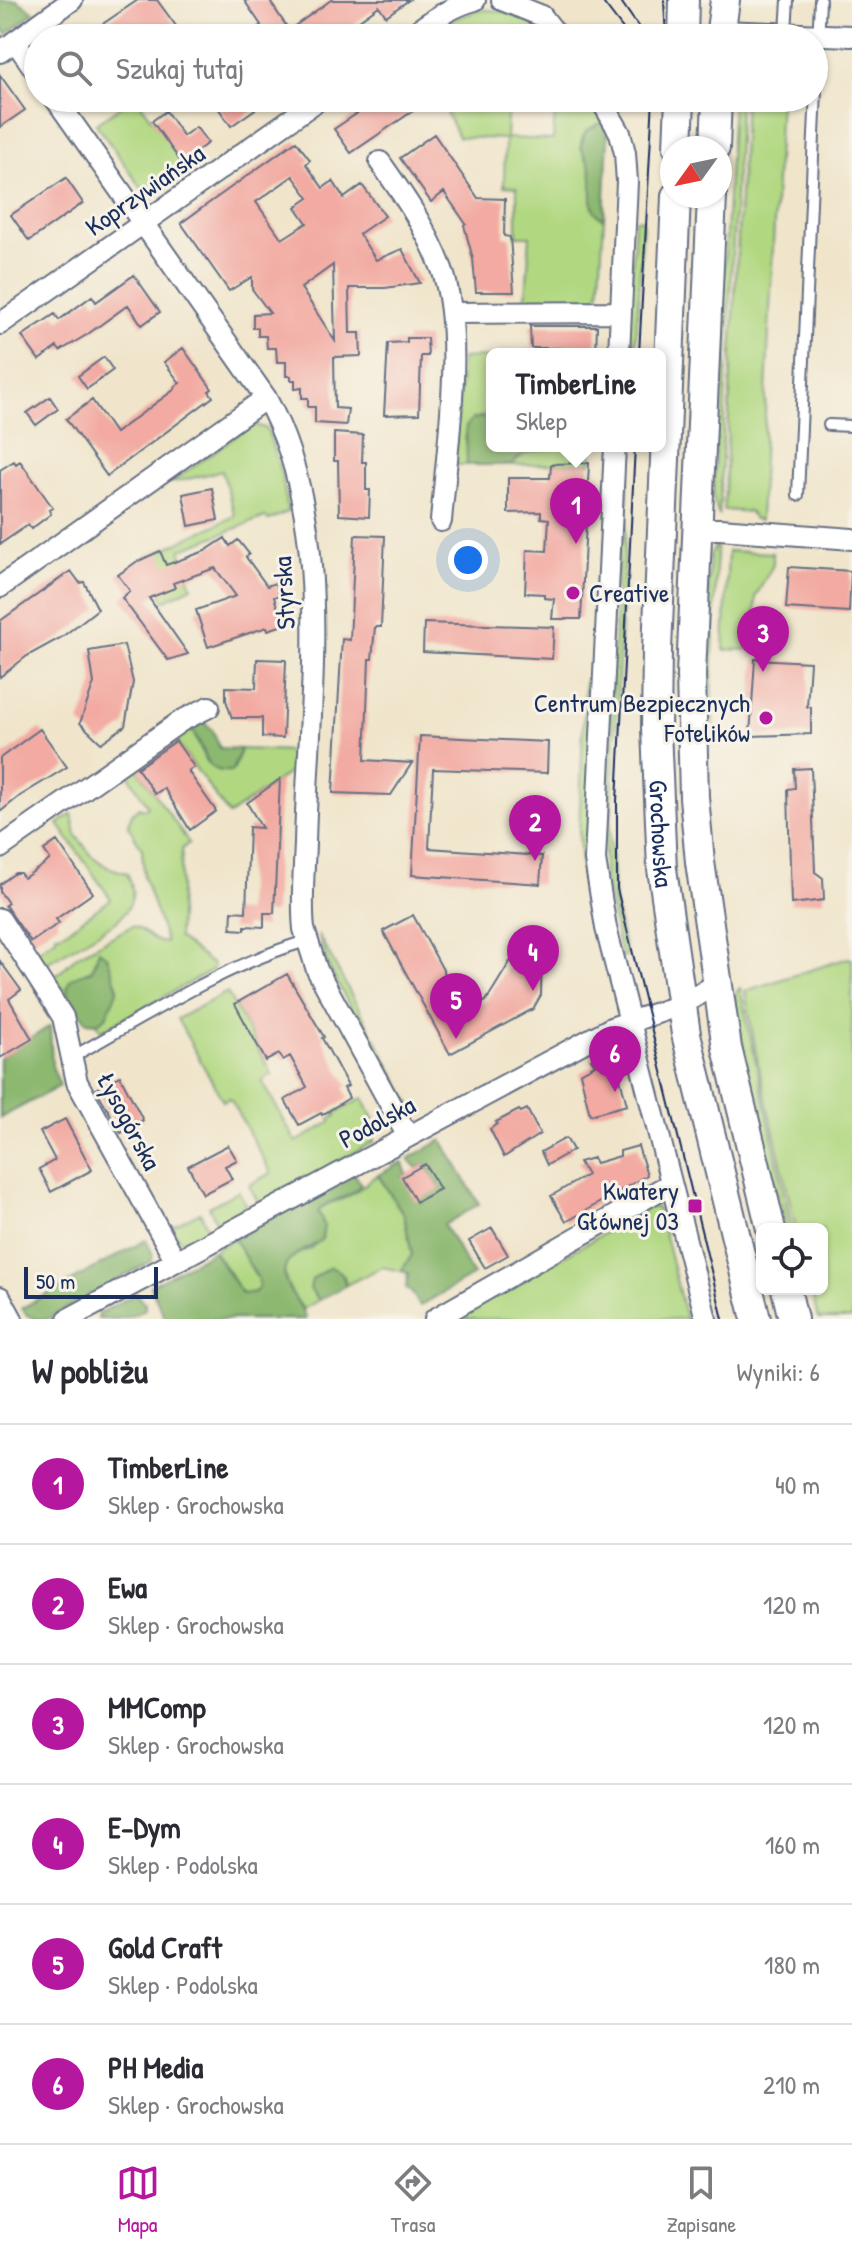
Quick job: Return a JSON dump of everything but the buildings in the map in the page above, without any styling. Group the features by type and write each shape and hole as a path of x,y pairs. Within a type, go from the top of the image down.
{"main road":[{"path":"683,24 684,0"},
{"path":"721,24 725,0"},
{"path":"678,136 679,112"},
{"path":"715,136 716,112"},
{"name":"Grochowska","path":"666,435 675,208"},
{"name":"Grochowska","path":"711,208 696,529 692,753 700,862 727,1048 770,1223"},
{"name":"Grochowska","path":"665,452 656,729 662,869 686,1034 756,1319"},
{"path":"787,1295 793,1319"}],"street":[{"path":"39,24 72,0"},
{"path":"502,0 531,10 546,24"},
{"path":"429,24 464,1"},
{"path":"828,34 852,36"},
{"path":"8,47 24,61"},
{"name":"Styrska","path":"65,112 266,398 289,447 304,517 313,586 303,914 306,941 317,970 407,1135"},
{"name":"Koprzywiańska","path":"0,324 301,112"},
{"path":"608,112 620,133 627,182 619,348"},
{"path":"380,162 428,237 442,270 452,313 441,521"},
{"path":"452,313 621,312"},
{"path":"0,587 266,398"},
{"path":"615,452 595,860 606,928 706,1319"},
{"path":"696,529 852,539"},
{"path":"0,848 181,721 209,707"},
{"name":"Łysogórska","path":"0,919 63,1017 77,1082 176,1261"},
{"name":"Podolska","path":"68,1319 407,1135 629,1020 681,1005 717,984"},
{"path":"435,1319 670,1184"},
{"path":"0,1297 12,1319"}],"lane":[{"path":"786,24 788,0"},
{"path":"819,24 820,0"},
{"path":"798,495 815,112"},
{"path":"829,425 852,426"},
{"path":"70,1058 217,977 306,941"}],"green space":[{"path":"0,0 17,0 34,12 7,34 0,25"},
{"path":"481,10 505,12 530,24 451,24 451,20"},
{"path":"113,112 147,112 189,172 150,200 96,124"},
{"path":"446,112 507,112 506,138 553,140 555,112 596,112 603,122 586,133 581,143 592,173 593,205 604,219 599,298 526,298 530,236 517,236 517,187 504,186 505,139 458,137"},
{"path":"732,112 739,112 719,516 713,499 728,208 732,208"},
{"path":"744,112 779,112 760,520 754,519 749,512 724,510"},
{"path":"603,122 608,135 604,219 598,215 593,204 592,177 581,146 586,131"},
{"path":"635,219 643,220 635,348 627,348"},
{"path":"486,357 486,416 479,417 465,437 469,456 467,465 454,465 462,358"},
{"path":"486,417 486,452 532,452 521,456 512,465 467,465 466,426 473,419"},
{"path":"253,424 267,429 282,477 288,512 269,520 265,517 180,550 192,587 164,601 145,558 235,516 222,471 170,483"},
{"path":"591,452 591,463 512,465 527,453"},
{"path":"623,452 630,452 610,837 615,903 626,956 621,957 604,873"},
{"path":"717,543 712,685 714,743 706,735 706,650 710,555"},
{"path":"728,551 773,553 773,565 756,596 755,649 724,650"},
{"path":"585,680 595,681 588,894 583,898 579,830"},
{"path":"203,721 213,731 220,748 241,749 232,771 219,771 209,763 192,729"},
{"path":"192,729 205,760 215,769 234,769 241,749 292,751 291,771 229,815 176,741"},
{"path":"137,768 189,843 182,849 178,938 213,965 213,970 101,1031 97,1023 106,1017 118,989 107,956 95,959 92,970 77,976 68,996 55,977 78,955 132,926 157,941 166,942 144,877 142,849 128,825 132,813 139,807 144,809 148,806 128,774"},
{"path":"72,814 76,835 92,856 107,867 127,873 132,899 116,922 45,964 37,951 56,938 56,934 63,933 111,899 58,824"},
{"path":"318,934 413,1108 408,1111 403,1108 327,963"},
{"path":"99,950 107,956 118,989 106,1017 97,1023 87,1022 71,1000 67,987 74,977 92,970"},
{"path":"852,959 852,1319 818,1319 812,1295 828,1295 828,1223 795,1223 745,991"},
{"path":"740,988 791,1223 785,1223 750,1080 735,994"},
{"path":"227,992 272,1074 262,1081 296,1142 331,1122 335,1113 363,1098 373,1118 374,1142 259,1204 249,1185 271,1173 230,1098 223,1101 177,1019"},
{"path":"50,1026 52,1066 60,1086 0,1118 0,1058"},
{"path":"442,1140 479,1204 444,1225 473,1275 420,1306 406,1288 408,1273 401,1271 412,1255 404,1215 378,1175 402,1162 407,1174 402,1177 439,1188 425,1164 417,1168 408,1159"},
{"path":"354,1173 361,1184 318,1211 324,1225 322,1239 294,1256 284,1271 288,1287 306,1319 166,1319 150,1286 213,1251 242,1294 255,1292 259,1287 258,1279 234,1239"},
{"path":"378,1175 404,1215 412,1255 401,1271 382,1267 346,1285 344,1276 311,1289 319,1300 303,1309 286,1282 285,1266 298,1254 311,1249 324,1225 318,1211 321,1208 348,1197"},
{"path":"238,1191 247,1210 221,1224 217,1223 209,1207"},
{"path":"651,1206 658,1209 686,1319 455,1319"},
{"path":"200,1212 207,1232 182,1242 171,1227"},
{"path":"234,1239 258,1279 259,1287 249,1295 241,1292 213,1251"},
{"path":"146,1240 153,1255 151,1261 47,1319 32,1318 22,1308"},
{"path":"330,1267 341,1272 346,1285 319,1300 310,1289 312,1279"},
{"path":"136,1293 145,1303 145,1309 129,1317 98,1319 99,1314"}],"tram line":[{"path":"601,0 619,24"},
{"path":"620,0 636,24"},
{"path":"664,0 665,24"},
{"path":"639,348 652,112"},
{"path":"635,452 617,801 617,889 723,1319"}],"place":[{"name":"TimberLine","path":"576,544"},
{"name":"Creative","path":"573,593"},
{"name":"MMComp","path":"763,672"},
{"name":"Centrum Bezpiecznych Fotelików","path":"766,718"},
{"name":"Ewa","path":"535,861"},
{"name":"E-Dym","path":"533,991"},
{"name":"Gold Craft","path":"456,1039"},
{"name":"PH Media","path":"615,1092"},
{"name":"Kwatery Głównej 03","path":"695,1206"}]}
